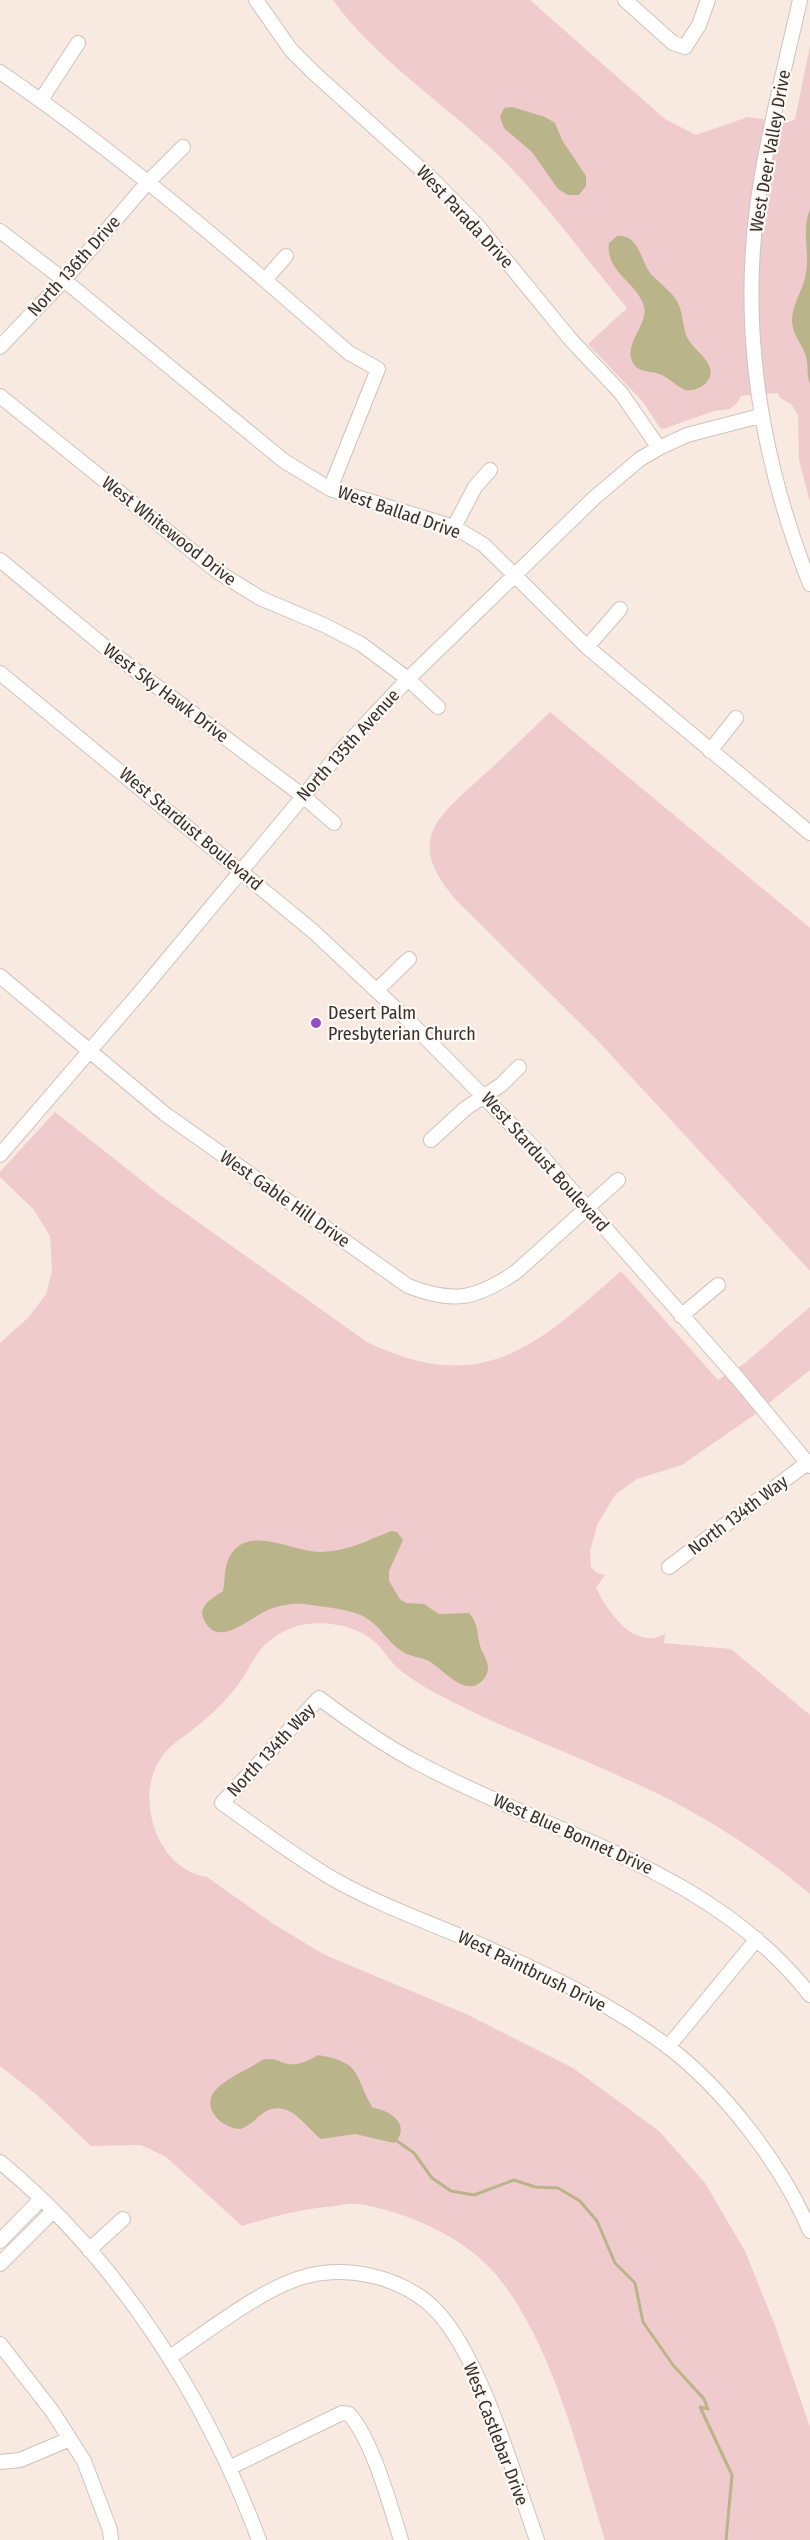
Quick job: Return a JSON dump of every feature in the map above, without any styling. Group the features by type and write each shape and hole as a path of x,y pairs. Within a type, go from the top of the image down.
{"street":[{"name":"West Parada Drive","path":"256,0 291,50 433,180 476,224 571,340 621,393 659,448"},
{"path":"625,0 673,42 685,47 699,25 708,0"},
{"name":"West Deer Valley Drive","path":"800,0 760,188 752,262 752,306 760,416 781,506 810,584"},
{"path":"41,100 78,43"},
{"path":"0,72 41,100 147,183 349,353 378,369 330,489"},
{"name":"North 136th Drive","path":"0,347 64,280 147,183 183,147"},
{"name":"West Ballad Drive","path":"0,231 64,280 284,461 330,489 454,527 484,545 587,647 810,833"},
{"path":"265,280 286,256"},
{"name":"West Whitewood Drive","path":"0,396 218,572 260,598 324,625 361,644 408,679 438,707"},
{"name":"North 135th Avenue","path":"0,1155 90,1052 346,745 408,679 613,480 640,459 687,435 760,416"},
{"path":"454,527 475,487 490,470"},
{"name":"West Sky Hawk Drive","path":"0,560 111,652 303,796 334,823"},
{"path":"587,647 620,609"},
{"name":"West Stardust Boulevard","path":"0,672 314,932 485,1095 587,1207 809,1463"},
{"path":"710,751 736,718"},
{"path":"377,990 409,959"},
{"name":"West Gable Hill Drive","path":"0,976 165,1114 408,1286 432,1296 456,1297 478,1294 497,1285 516,1272 587,1207"},
{"path":"431,1140 466,1108 501,1085 519,1067"},
{"path":"587,1207 618,1180"},
{"path":"681,1316 718,1285"},
{"name":"North 134th Way","path":"669,1567 809,1463"},
{"name":"North 134th Way","path":"222,1803 319,1698"},
{"name":"West Blue Bonnet Drive","path":"319,1698 368,1734 419,1764 658,1872 688,1889 757,1939 783,1962 810,1995"},
{"name":"West Paintbrush Drive","path":"222,1803 334,1880 385,1905 561,1982 612,2009 668,2047 732,2108 785,2182 810,2231"},
{"path":"668,2047 757,1939"},
{"path":"0,2162 41,2199 89,2250 170,2357 229,2468 259,2540"},
{"path":"0,2241 41,2199"},
{"path":"0,2264 53,2211"},
{"path":"89,2250 123,2219"},
{"name":"West Castlebar Drive","path":"170,2357 268,2292 306,2276 342,2271 389,2280 428,2302 451,2329 486,2396 537,2540"},
{"path":"0,2344 52,2410 84,2462 100,2500 111,2540"},
{"path":"229,2468 342,2414 349,2414 355,2421 369,2451 401,2540"},
{"path":"0,2462 20,2460 70,2439"}],"shaded area":[{"path":"333,0 530,0 665,119 696,135 748,117 789,122 795,119 810,46 810,502 799,460 798,415 792,405 780,398 778,393 741,396 730,409 714,411 663,429 660,428 643,402 588,344 627,308 548,209 515,172 477,136 389,61 349,21"},
{"path":"512,107 545,117 555,123 562,140 586,176 586,186 579,195 568,195 558,189 532,152 504,128 500,117 504,108"},
{"path":"810,209 810,384 806,356 794,332 792,316 806,273 806,226"},
{"path":"617,236 630,239 635,244 647,269 677,301 687,337 705,358 711,370 706,383 701,387 685,390 662,375 642,370 633,363 631,349 645,313 640,297 612,262 609,243"},
{"path":"550,712 810,928 810,1271 599,1042 458,902 441,880 432,861 430,845 433,830 442,816"},
{"path":"55,1112 160,1195 367,1342 408,1358 444,1365 476,1364 506,1356 562,1322 621,1271 718,1380 745,1363 810,1307 810,1370 754,1415 682,1465 637,1479 616,1494 598,1523 590,1551 591,1567 597,1573 605,1575 596,1588 607,1608 623,1626 643,1637 654,1638 665,1634 664,1643 731,1649 810,1715 810,1894 756,1852 718,1827 631,1781 494,1722 436,1693 401,1671 369,1637 361,1632 334,1624 315,1623 296,1626 281,1633 264,1646 239,1683 222,1703 163,1755 152,1777 149,1795 156,1831 164,1848 175,1862 190,1872 207,1877 272,1923 323,1954 466,2014 573,2068 659,2131 705,2183 745,2251 776,2328 810,2427 810,2540 605,2540 561,2398 547,2362 512,2296 491,2269 464,2246 430,2226 393,2212 358,2204 299,2211 242,2226 166,2157 141,2145 91,2146 37,2095 0,2066 0,1343 29,1317 46,1294 52,1271 50,1236 34,1210 0,1177 0,1172"},
{"path":"391,1531 397,1532 403,1540 389,1571 389,1581 400,1599 406,1603 424,1604 439,1614 469,1613 472,1618 488,1666 486,1676 476,1685 462,1685 429,1661 403,1652 369,1619 349,1611 304,1604 284,1605 265,1611 229,1631 220,1632 212,1630 205,1622 202,1614 204,1606 223,1591 227,1563 234,1550 244,1543 268,1541 321,1552 357,1545"},
{"path":"318,2055 333,2058 350,2067 359,2079 373,2108 392,2115 397,2120 401,2131 394,2143 355,2134 321,2139 295,2115 281,2108 263,2113 240,2129 226,2125 216,2117 211,2107 211,2098 224,2082 262,2060 298,2064"}],"waterway":[{"path":"397,2141 414,2153 432,2178 451,2191 474,2195 514,2180 535,2187 558,2188 580,2201 597,2221 615,2263 635,2283 643,2322 673,2365 704,2399 708,2409 700,2407 732,2475 726,2540"}],"place":[{"name":"Desert Palm Presbyterian Church","path":"316,1023"}]}
